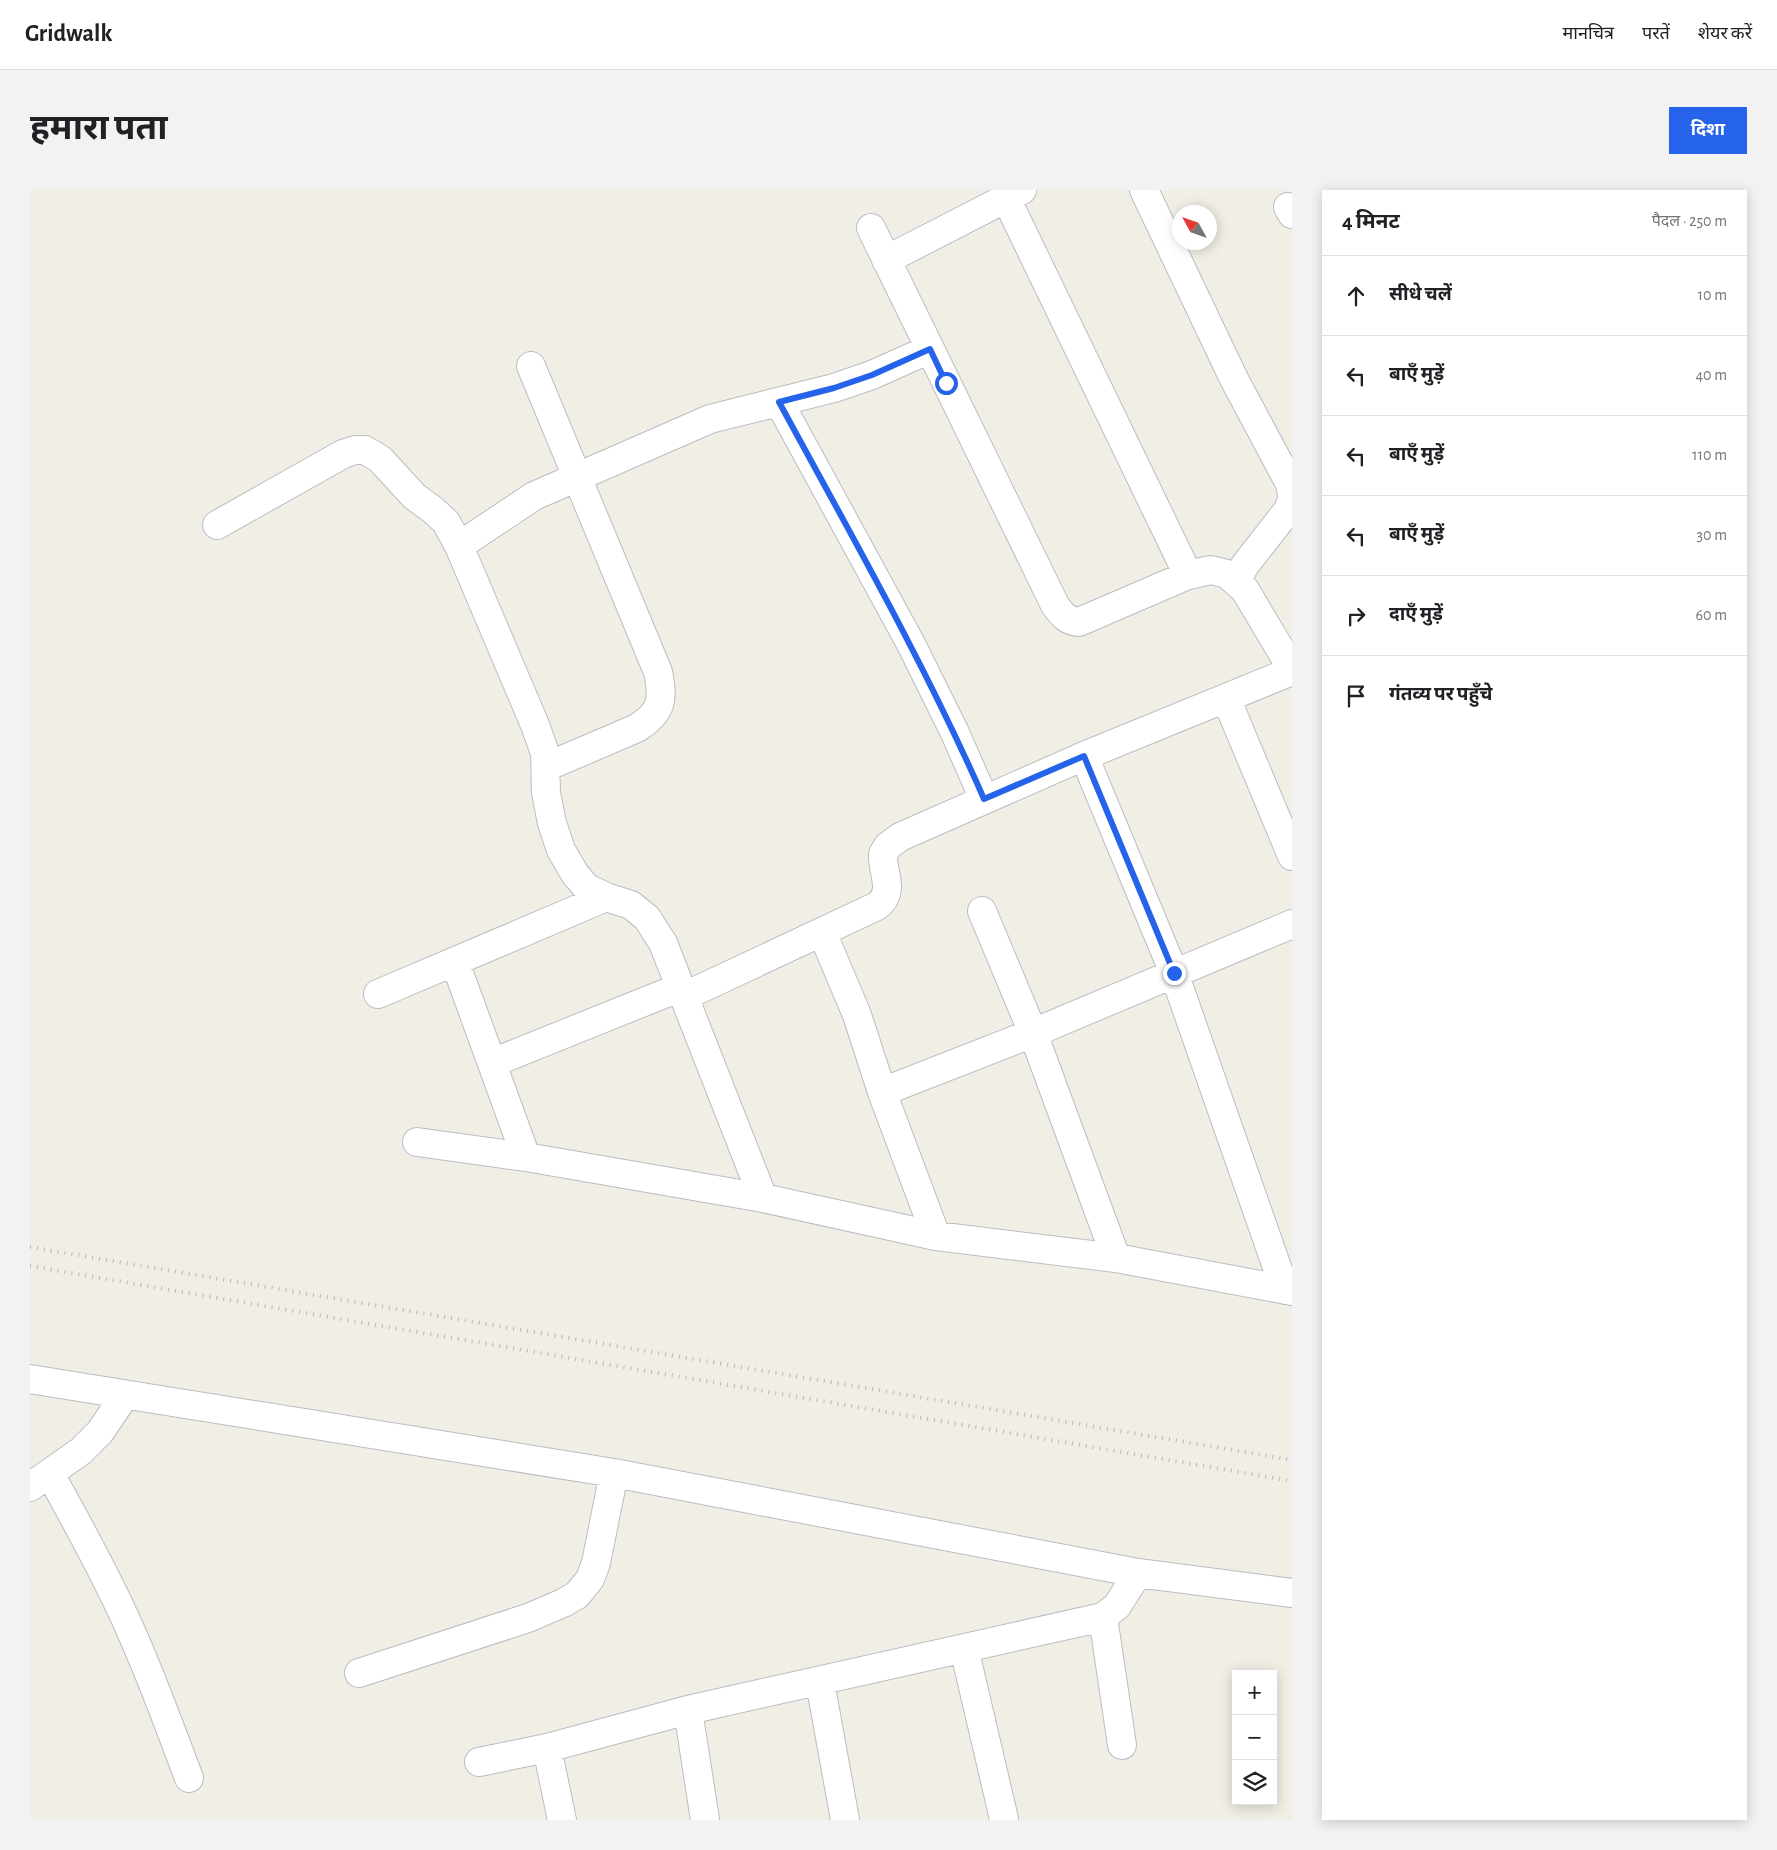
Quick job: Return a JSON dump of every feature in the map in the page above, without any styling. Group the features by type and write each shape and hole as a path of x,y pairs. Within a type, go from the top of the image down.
{"street":[{"path":"1144,190 1234,380 1290,484 1292,495"},
{"path":"886,260 1014,194 1188,575"},
{"path":"492,1063 683,992 864,913 885,900 887,892 882,863 883,854 888,846 900,837 1084,756 1292,670 1246,590 1227,574 1211,570 1188,575 1079,622 1070,621 1062,615 1050,596 871,228"},
{"path":"459,546 534,496 710,419 834,388 872,375 930,349"},
{"path":"531,366 658,672 662,691 658,709 650,719 637,728 546,767"},
{"path":"779,402 911,644 955,733 984,799"},
{"path":"217,524 344,454 355,450 366,450 380,459 414,496 446,522 459,546 545,753 546,793 552,823 561,850 574,874 587,888 630,905 647,918 663,944 762,1198"},
{"path":"1236,581 1245,565 1285,521 1292,500"},
{"path":"1226,698 1292,856"},
{"path":"1084,756 1174,973 1289,1290"},
{"path":"378,994 606,897"},
{"path":"982,911 1033,1033 1116,1258"},
{"path":"882,1092 1033,1033 1292,924"},
{"path":"822,932 857,1015 882,1092 936,1236"},
{"path":"455,962 526,1157"},
{"path":"417,1142 526,1157 762,1198 936,1236 1116,1258 1289,1290"},
{"path":"30,1379 614,1473 1138,1573 1292,1593"},
{"path":"125,1394 100,1432 81,1450 40,1480 98,1562 120,1606 141,1655 189,1778"},
{"path":"359,1673 528,1618 577,1596 590,1579 596,1563 614,1473"},
{"path":"478,1762 547,1748 688,1710 820,1682 1103,1617 1117,1606 1138,1573"},
{"path":"1103,1617 1122,1745"},
{"path":"964,1648 1004,1819"},
{"path":"820,1682 845,1820"},
{"path":"688,1710 705,1820"},
{"path":"547,1748 562,1820"}],"railway":[{"path":"30,1247 1292,1460"},
{"path":"30,1266 1292,1481"}],"route":[{"path":"946,383 930,349 872,375 834,388 779,402 911,644 955,733 984,799 1084,756 1174,973"}]}
